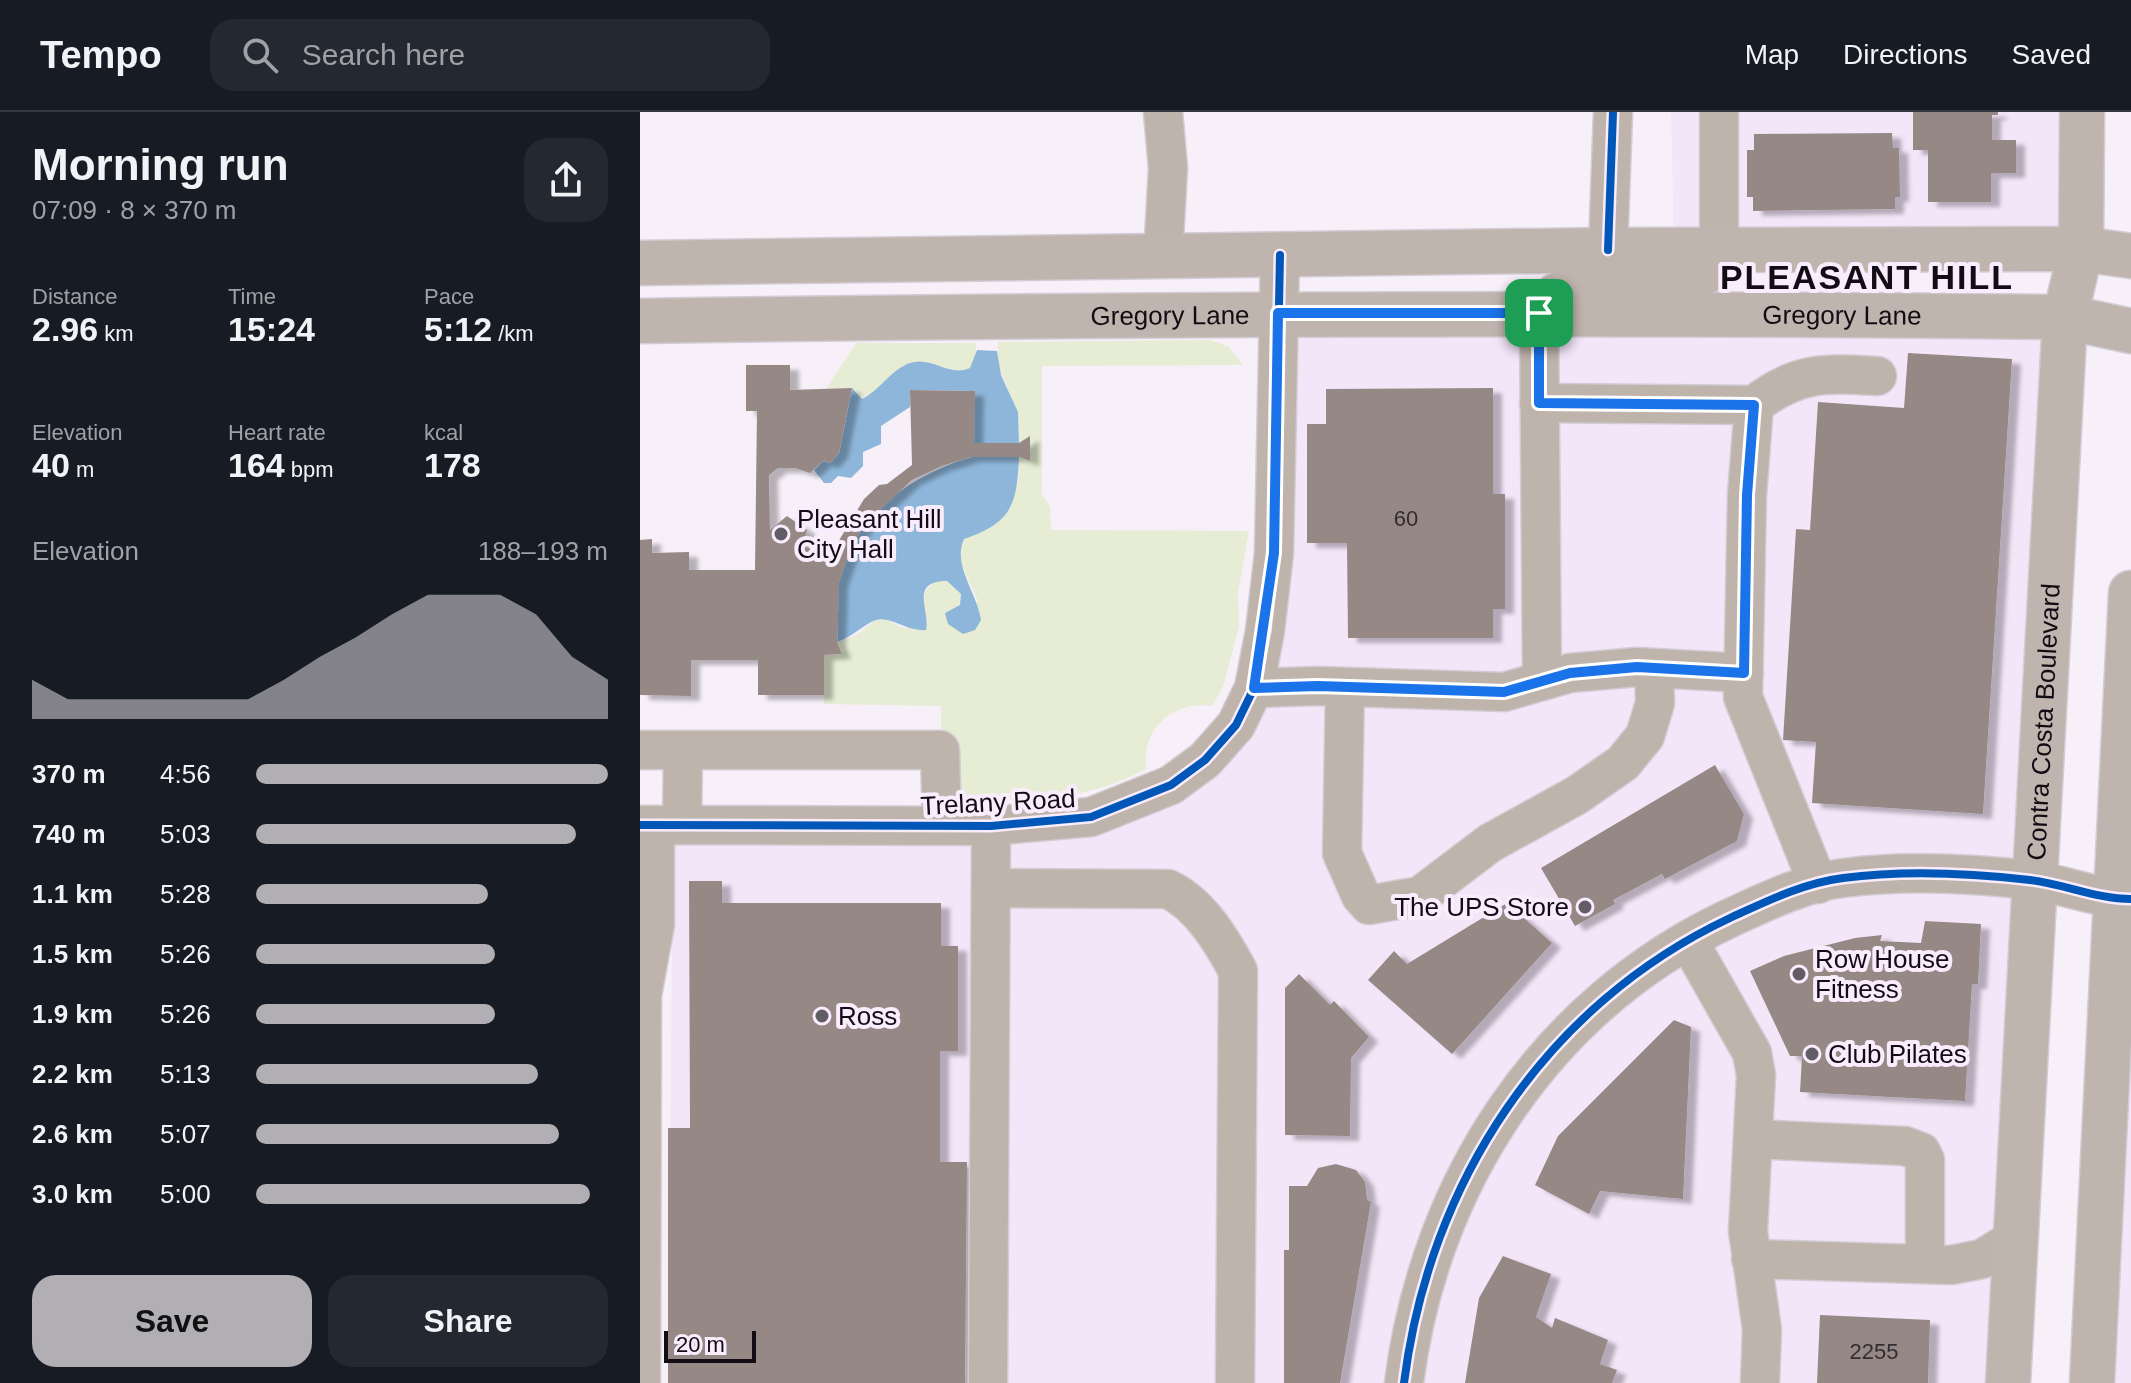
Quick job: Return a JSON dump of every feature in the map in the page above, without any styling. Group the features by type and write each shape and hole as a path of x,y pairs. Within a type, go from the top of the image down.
{"main road":[{"name":"Contra Costa Boulevard","path":"2008,1383 2065,317 2081,249 2082,112"},
{"path":"640,263 1608,250 2081,249 2131,256"},
{"path":"1539,313 1549,299 1567,290 1595,283 1677,280 1707,272 1728,251"},
{"name":"Gregory Lane","path":"640,321 1539,313 2065,317 2131,331"},
{"path":"2092,1383 2116,1194 2131,593"}],"street":[{"path":"1163,112 1168,168 1163,257"},
{"path":"1608,250 1613,112"},
{"path":"1719,112 1728,251"},
{"name":"Trelany Road","path":"659,825 991,826 1091,817 1171,785 1205,760 1236,725 1254,688 1274,553 1280,255"},
{"path":"1539,313 1542,681"},
{"path":"1539,403 1754,405 1781,384 1820,373 1877,376"},
{"path":"1754,405 1747,510 1743,697 1818,884"},
{"path":"1254,688 1345,687 1504,692 1570,673 1654,668 1744,673"},
{"path":"1345,687 1342,853 1361,896 1369,905 1420,896 1490,843 1577,795 1623,763 1645,736 1655,703 1654,668"},
{"path":"640,750 940,750 942,826"},
{"path":"641,1368 642,995 655,924 659,825 683,750"},
{"path":"988,1383 991,826"},
{"path":"1404,1383 1421,1294 1445,1224 1479,1151 1522,1085 1570,1029 1627,978 1688,940 1776,896 1839,878 1902,873 2124,881"},
{"path":"991,888 1168,889 1180,895 1221,939 1238,971 1235,1383"},
{"path":"1688,940 1752,1053 1756,1075 1748,1231 1762,1330 1760,1383"},
{"path":"1753,1139 1905,1146 1921,1152 1925,1160 1925,1264"},
{"path":"1751,1259 1951,1265 1982,1259 2016,1238"}],"shaded area":[{"path":"1671,112 2082,112 2081,249 1674,250"},
{"path":"1278,313 2065,317 2008,1383 668,1383 673,825 991,826 1171,786 1254,688"},
{"path":"2131,593 2131,1383 2092,1383"}],"green space":[{"path":"1210,340 1229,347 1243,365 1042,366 1042,494 1050,507 1051,530 1249,531 1238,593 1239,627 1223,687 1212,706 1184,708 1162,721 1149,742 1146,769 1121,781 1071,795 1046,798 941,800 941,706 824,704 824,655 842,654 837,642 857,635 875,620 885,619 904,628 928,623 923,600 935,581 947,581 961,594 960,605 978,602 962,563 964,538 1018,484 1019,457 1030,461 1030,437 1019,443 1018,412 998,366 998,342"},
{"path":"856,343 976,343 975,361 970,369 961,372 938,367 899,369 874,393 862,399 852,388 826,389"}],"water":[{"path":"977,350 997,351 1001,375 1018,412 1019,443 974,443 974,391 911,390 910,407 881,426 881,444 863,452 863,466 851,478 838,476 831,483 824,483 814,470 823,461 830,463 839,453 852,388 862,399 900,368 914,362 956,370 970,368"},
{"path":"971,457 1019,457 1016,488 1008,510 992,526 964,539 961,549 963,569 981,620 975,630 963,634 948,624 945,613 960,605 961,594 947,581 935,582 925,592 926,630 882,619 837,642 839,581 846,557 857,536 887,501 906,487"}],"building":[{"path":"1913,112 1998,112 1998,115 1992,115 1992,140 2016,140 2016,173 1991,173 1991,202 1928,202 1928,150 1913,150"},
{"path":"1892,133 1893,148 1899,148 1900,197 1895,197 1895,209 1753,211 1753,197 1747,197 1747,150 1754,150 1754,134"},
{"path":"1908,353 2012,359 1983,814 1812,803 1816,742 1783,740 1796,529 1810,530 1818,402 1904,408"},
{"name":"Pleasant Hill City Hall","path":"746,365 790,365 790,390 852,388 839,453 830,463 823,461 810,473 795,468 778,468 769,475 770,530 787,516 807,530 803,546 822,553 832,552 864,499 879,485 887,484 912,465 910,390 975,391 974,443 1019,443 1030,436 1030,461 1019,457 971,457 942,466 912,480 867,522 853,543 839,582 837,642 842,654 824,655 824,695 758,695 758,660 691,660 691,696 640,695 640,540 652,539 652,553 689,552 689,570 755,570 757,411 746,411"},
{"path":"1493,388 1493,494 1505,494 1505,609 1493,609 1493,638 1348,638 1347,543 1307,543 1307,424 1326,424 1326,389"},
{"path":"1715,765 1744,814 1737,841 1665,879 1662,874 1613,900 1615,904 1575,926 1541,868"},
{"path":"689,881 722,881 722,903 941,903 941,946 958,946 958,1051 940,1051 940,1162 967,1162 965,1383 668,1383 668,1128 690,1128"},
{"path":"1507,903 1552,943 1452,1054 1368,980 1394,951 1407,964"},
{"path":"1925,921 1981,924 1978,984 1972,984 1965,1101 1800,1092 1802,1056 1790,1056 1750,971 1784,956 1855,938 1882,935 1880,941 1921,943"},
{"path":"1299,974 1330,1005 1334,1001 1369,1037 1351,1058 1350,1136 1285,1135 1285,988"},
{"path":"1674,1020 1691,1027 1683,1199 1600,1191 1589,1214 1535,1185 1558,1136"},
{"path":"1336,1164 1356,1170 1365,1182 1367,1200 1371,1202 1340,1383 1284,1383 1284,1250 1289,1250 1289,1186 1307,1186 1318,1168"},
{"path":"1503,1256 1551,1274 1536,1317 1552,1328 1555,1318 1608,1340 1600,1364 1617,1370 1612,1383 1465,1383 1479,1298"},
{"path":"1820,1315 1930,1320 1928,1383 1817,1383"}],"cycle path":[{"path":"1608,250 1613,112"},
{"path":"640,825 991,826 1091,817 1171,785 1205,760 1236,725 1254,688 1265,631 1274,553 1280,255"},
{"path":"1404,1383 1418,1309 1439,1238 1469,1171 1507,1108 1552,1051 1605,999 1664,955 1730,918 1771,900 1813,884 1843,878 1913,873 1984,876 2043,882 2106,897 2131,899"}],"place":[{"name":"Pleasant Hill City Hall","path":"781,534"},
{"name":"The UPS Store","path":"1585,907"},
{"name":"Row House Fitness","path":"1799,974"},
{"name":"Ross","path":"822,1016"},
{"name":"Club Pilates","path":"1812,1054"}],"district":[{"name":"PLEASANT HILL","path":"1867,277"}],"route":[{"path":"1278,313 1539,313 1539,403 1754,405 1747,495 1744,673 1637,667 1570,673 1504,692 1318,686 1254,688 1265,631 1274,553 1278,313"}]}
